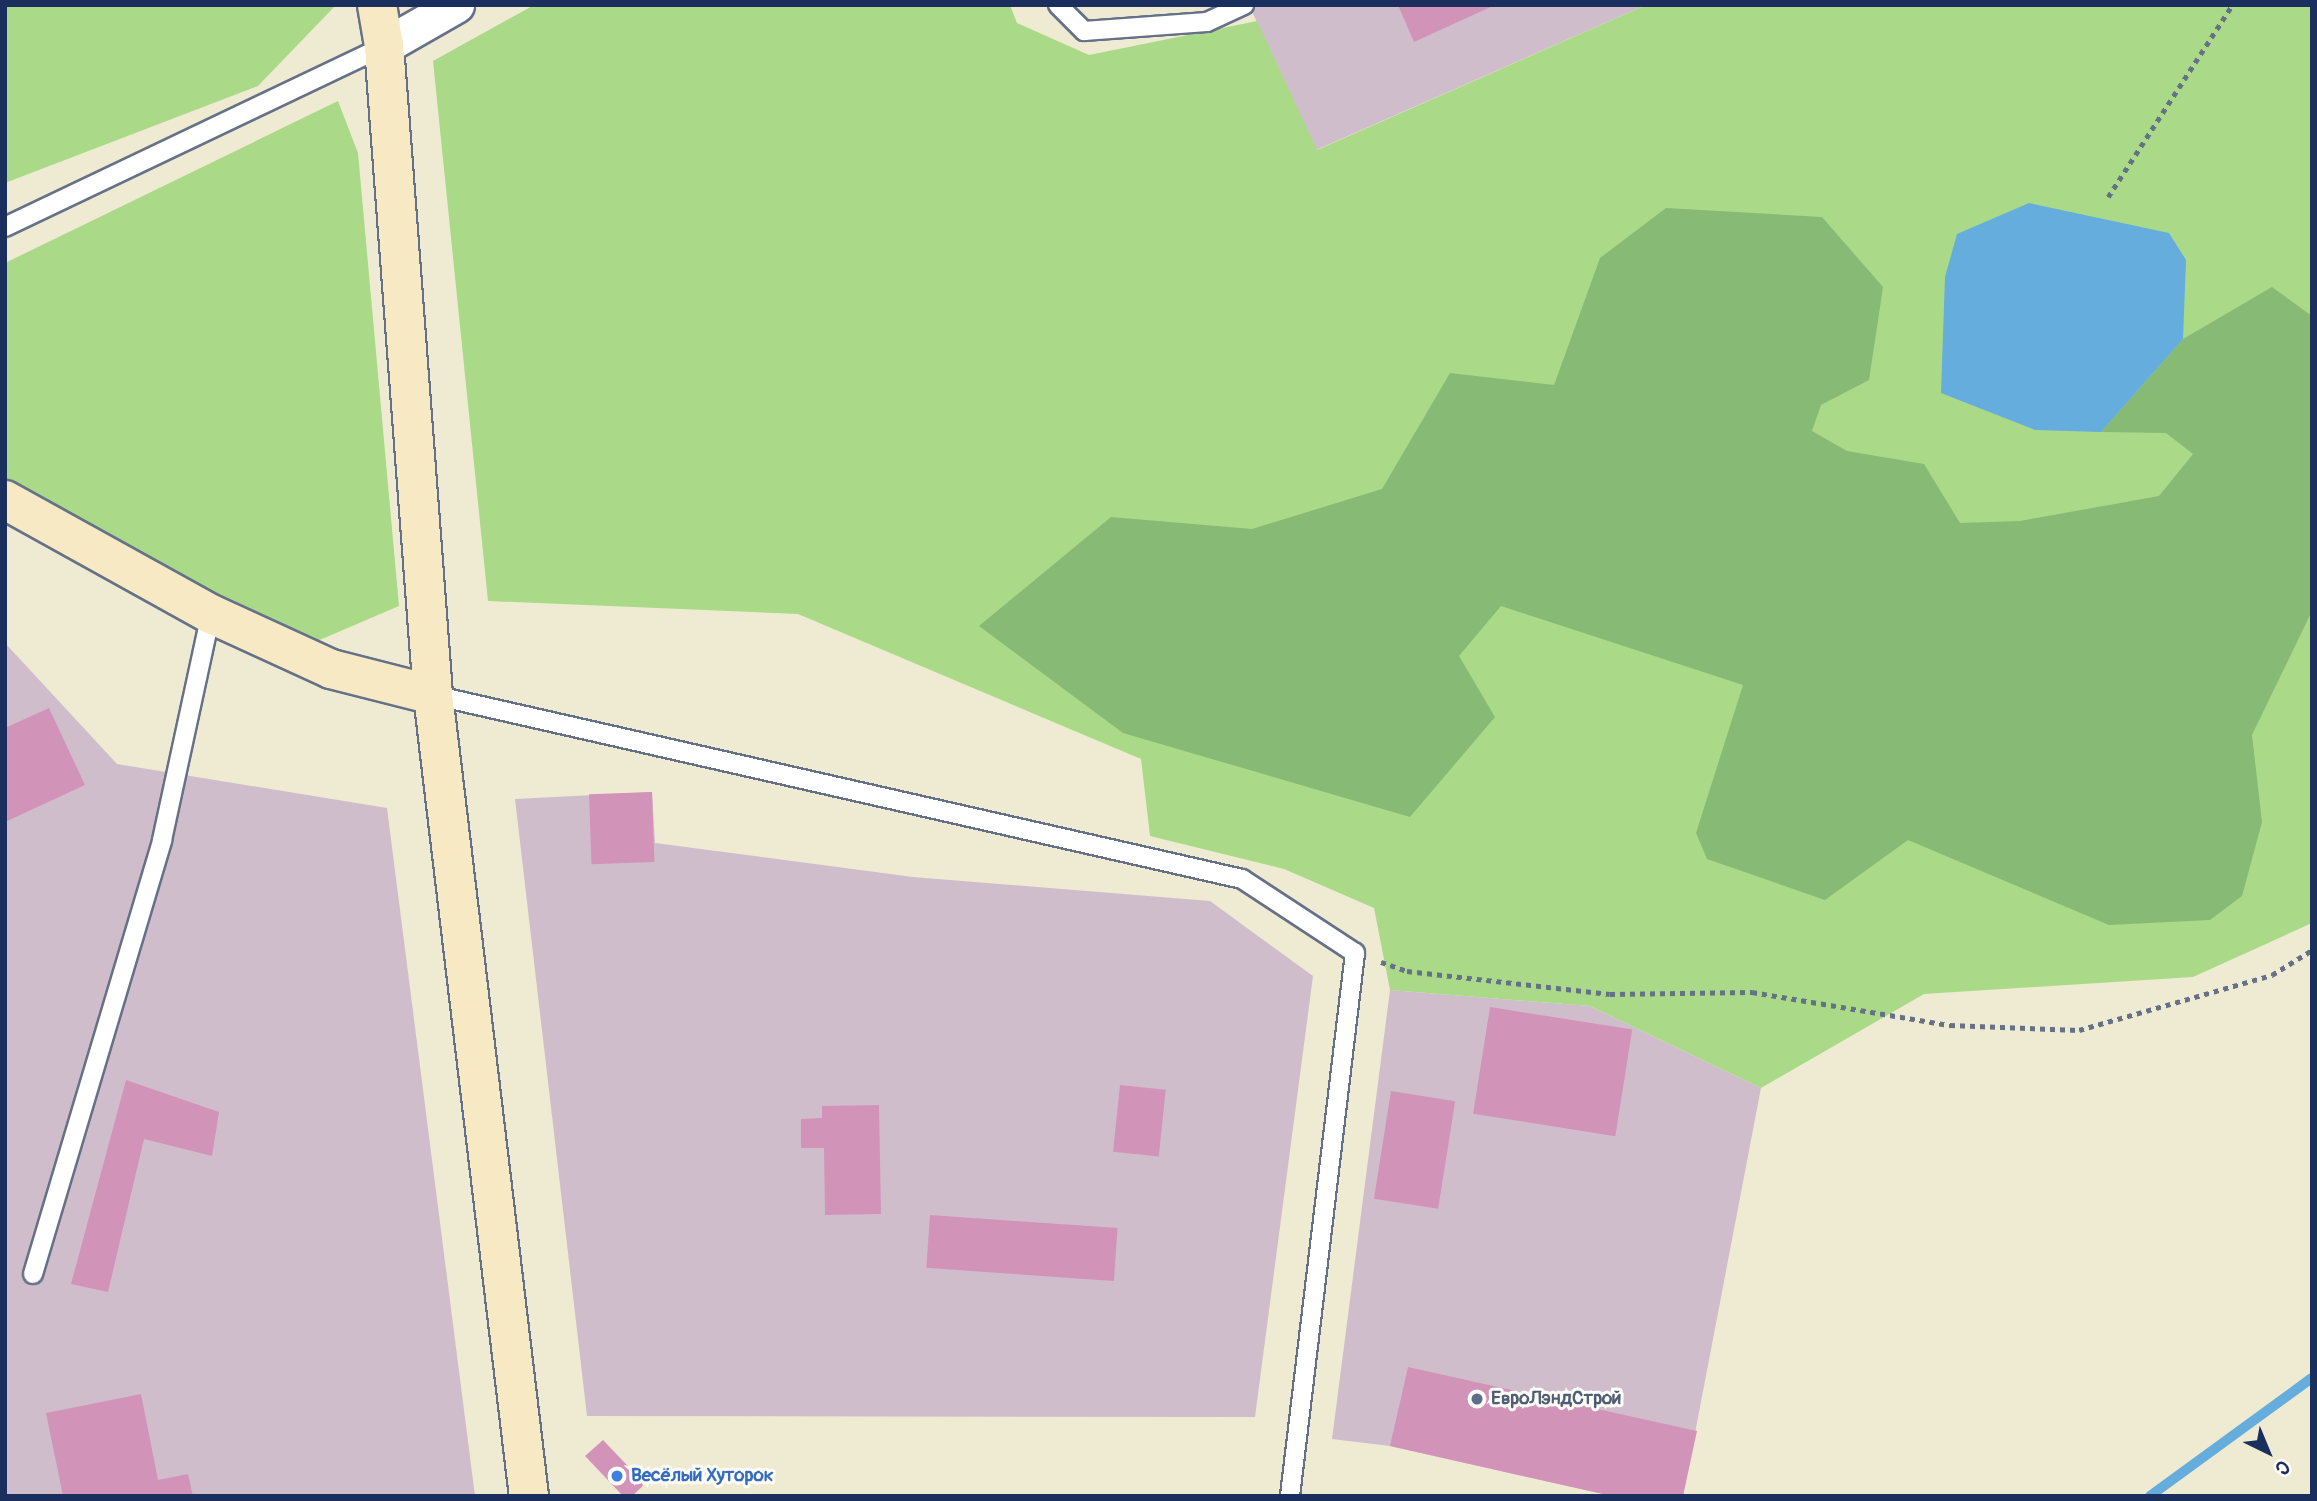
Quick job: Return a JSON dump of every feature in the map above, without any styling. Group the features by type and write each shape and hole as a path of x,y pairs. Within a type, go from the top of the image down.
{"street":[{"path":"377,5 384,46 433,695 528,1479 559,1496"},
{"path":"384,46 456,5"},
{"path":"5,500 211,614 331,669 433,695"}],"lane":[{"path":"1058,5 1084,31 1207,22 1244,5"},
{"path":"5,227 384,46"},
{"path":"33,1274 162,840 211,614"},
{"path":"433,695 1242,879 1355,953 1290,1496"}],"path":[{"path":"2108,197 2232,5"},
{"path":"1355,953 1407,971 1596,992 1752,992 1950,1025 2080,1030 2272,975 2312,950"}],"shaded area":[{"path":"1249,5 1646,5 1316,150"},
{"path":"5,643 117,764 387,808 475,1496 5,1496"},
{"path":"652,792 655,843 913,877 1210,901 1313,976 1255,1417 587,1416 515,799"},
{"name":"ЕвроЛэндСтрой","path":"1390,990 1590,1006 1761,1088 1683,1496 1612,1496 1390,1446 1332,1439"}],"green space":[{"path":"5,5 336,5 258,86 5,183"},
{"path":"534,5 1010,5 1017,23 1089,55 1257,21 1317,150 1646,5 2312,5 2312,923 2193,977 1924,994 1761,1088 1590,1006 1390,990 1374,908 1284,869 1150,836 1141,759 798,614 488,601 433,61"},
{"path":"338,101 358,153 399,606 308,645 5,479 5,263"},
{"path":"1666,208 1822,217 1883,287 1869,380 1821,405 1812,431 1847,451 1924,464 1960,523 2020,521 2159,496 2193,454 2166,433 2101,432 2183,339 2272,287 2312,316 2312,611 2252,735 2262,822 2242,896 2210,920 2109,925 1908,840 1825,900 1707,859 1696,833 1743,685 1501,606 1459,656 1495,717 1410,817 1123,733 979,626 1111,517 1252,529 1382,489 1450,373 1554,385 1600,258"}],"water":[{"path":"2029,203 2169,233 2186,260 2183,339 2101,432 2035,430 1941,393 1945,277 1957,234"}],"building":[{"path":"1398,5 1495,5 1414,42"},
{"path":"49,708 85,785 5,822 5,728"},
{"path":"652,792 654,862 591,864 589,794"},
{"path":"1490,1007 1632,1030 1615,1136 1473,1114"},
{"path":"126,1080 219,1112 212,1156 144,1139 108,1292 71,1284"},
{"path":"1120,1085 1166,1090 1159,1156 1113,1152"},
{"path":"1391,1091 1455,1101 1438,1209 1374,1199"},
{"path":"879,1105 881,1214 825,1215 824,1148 801,1148 801,1119 822,1118 822,1106"},
{"path":"930,1215 1118,1228 1114,1281 926,1268"},
{"name":"ЕвроЛэндСтрой","path":"1408,1367 1697,1431 1683,1496 1612,1496 1390,1446"},
{"path":"141,1394 158,1480 188,1474 193,1496 63,1496 46,1413"},
{"path":"603,1440 645,1484 632,1496 623,1496 585,1456"}],"waterway":[{"path":"2150,1496 2312,1378"}],"place":[{"name":"ЕвроЛэндСтрой","path":"1477,1399"},
{"name":"Весёлый Хуторок","path":"617,1476"}]}
